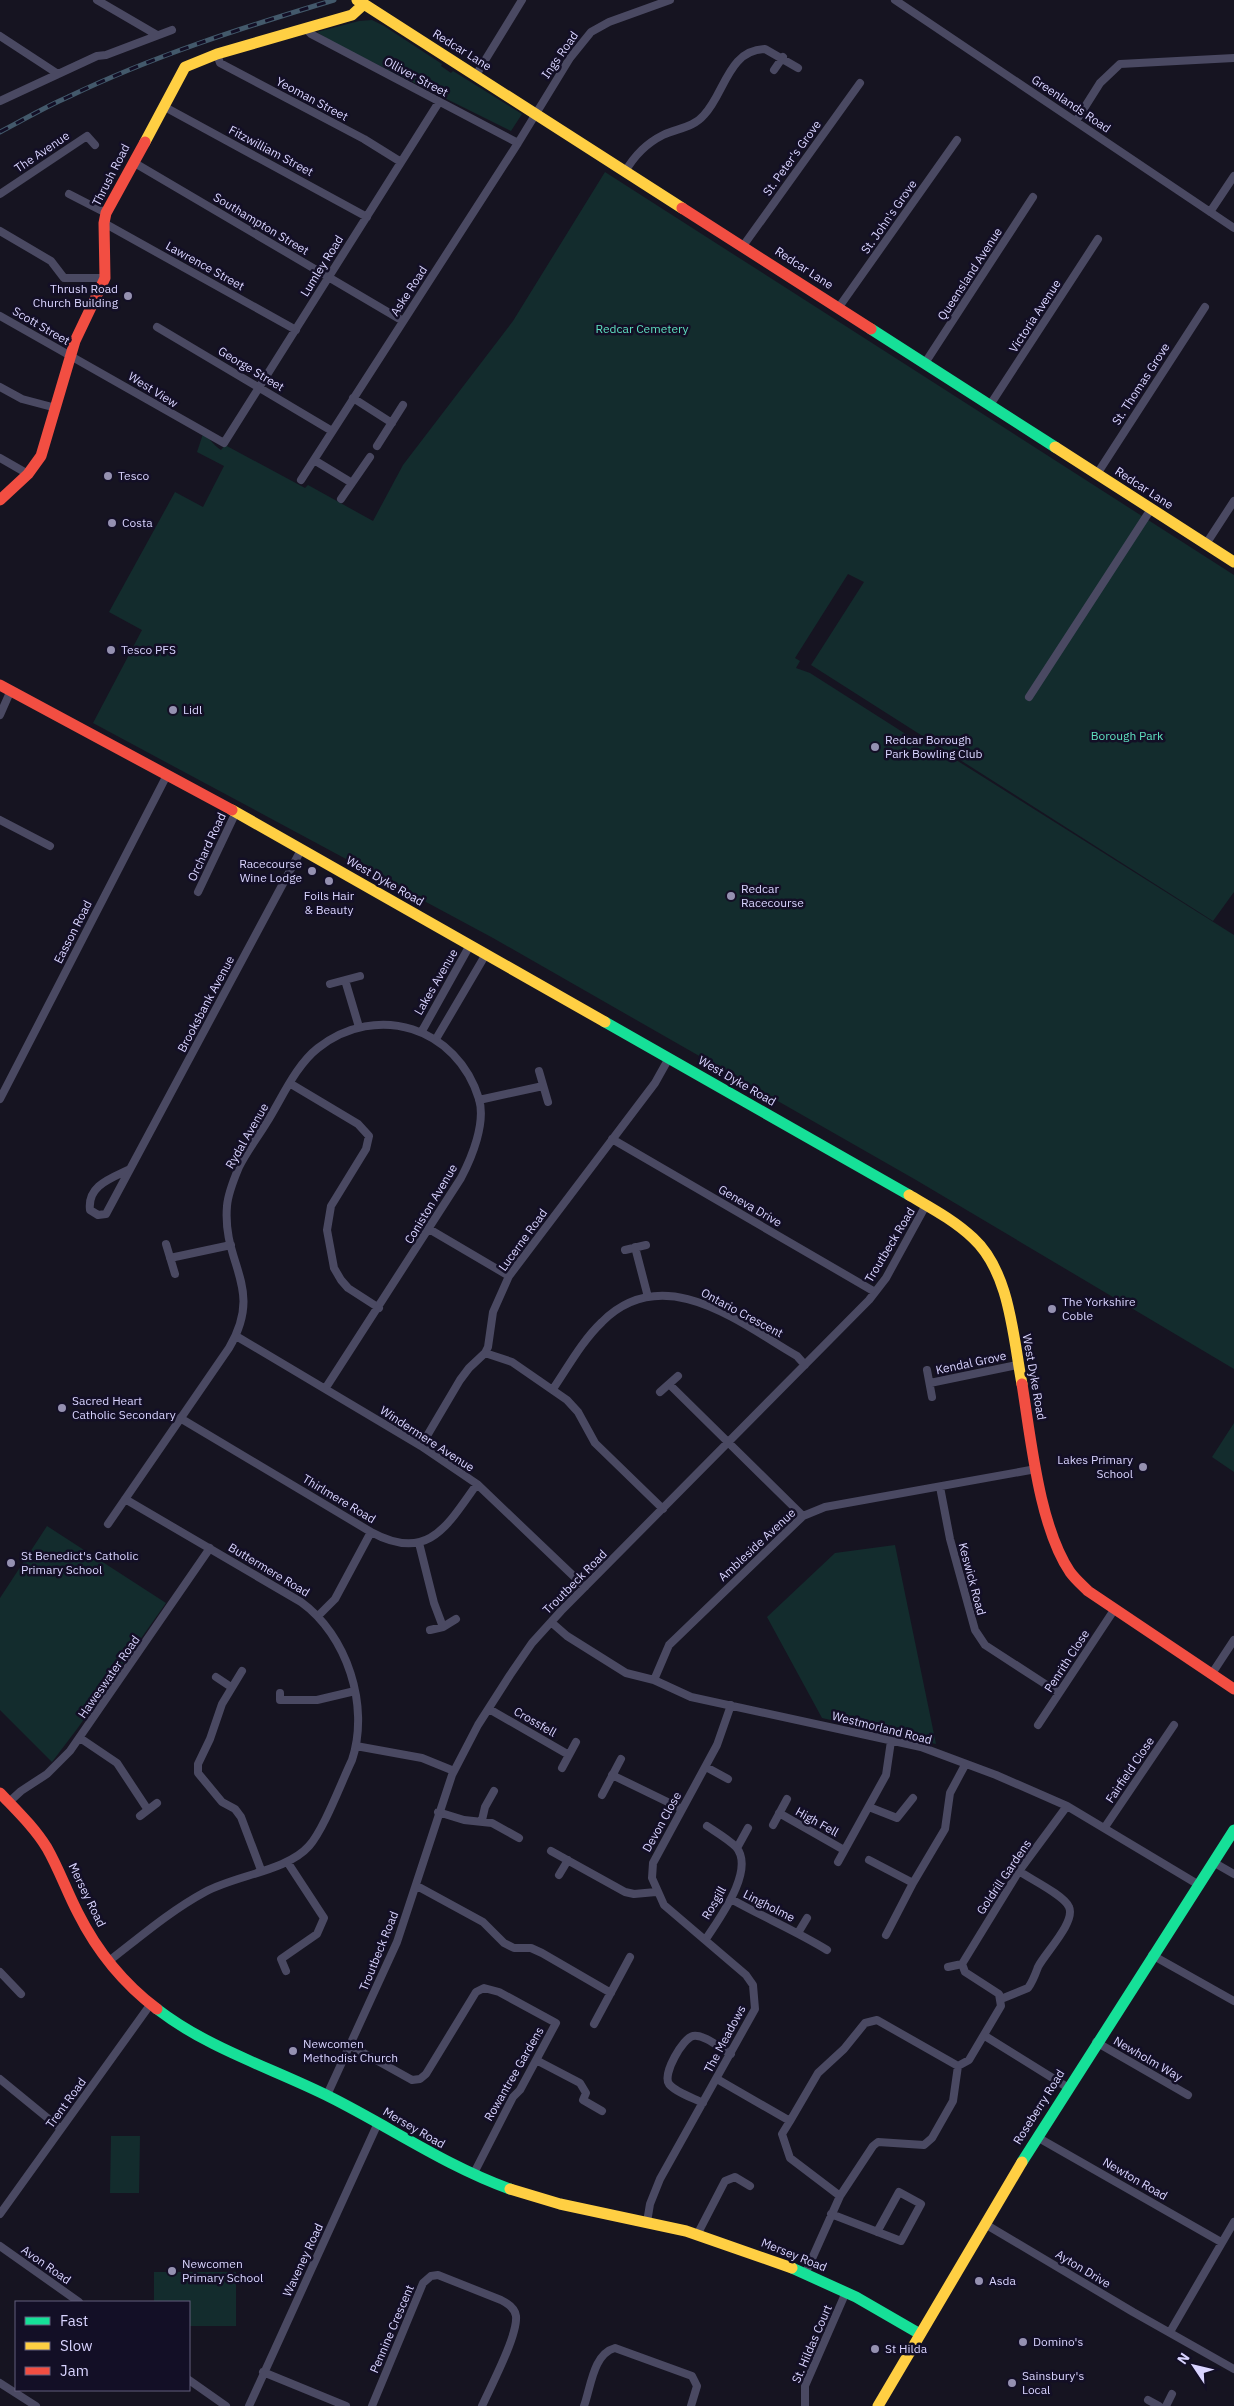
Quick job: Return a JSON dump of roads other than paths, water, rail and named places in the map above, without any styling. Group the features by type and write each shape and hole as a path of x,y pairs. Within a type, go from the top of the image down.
{"street":[{"path":"97,0 157,36"},
{"path":"476,75 522,0"},
{"name":"Ings Road","path":"535,113 570,58 591,32 609,22 670,0"},
{"name":"Greenlands Road","path":"896,0 1234,228"},
{"name":"Redcar Lane","path":"361,2 1234,562"},
{"name":"Thrush Road","path":"0,500 28,474 40,456 56,408 70,356 81,327 105,278 105,218 185,67 217,54 308,32 352,15 361,2"},
{"path":"0,101 97,56 106,55 172,30"},
{"name":"Olliver Street","path":"308,32 518,143"},
{"path":"0,36 58,74"},
{"path":"625,172 638,154 654,141 689,127 704,116 729,73 743,55 753,50 765,48 798,68"},
{"name":"Yeoman Street","path":"217,54 220,63 364,139 401,162"},
{"path":"774,70 783,58"},
{"path":"1076,121 1100,83 1120,64 1234,58"},
{"name":"St. Peter's Grove","path":"743,246 860,83"},
{"name":"Lumley Road","path":"224,443 439,102"},
{"name":"Fitzwilliam Street","path":"163,106 367,217"},
{"name":"Aske Road","path":"301,480 518,143 535,113"},
{"name":"The Avenue","path":"0,194 88,136 95,145"},
{"name":"St. John's Grove","path":"839,307 958,140"},
{"name":"Southampton Street","path":"133,162 403,321"},
{"path":"1210,212 1234,176"},
{"name":"Lawrence Street","path":"69,194 105,218 296,330"},
{"name":"Queensland Avenue","path":"926,363 1033,197"},
{"path":"0,231 51,261 64,278 105,278"},
{"name":"Victoria Avenue","path":"990,405 1098,239"},
{"name":"St. Thomas Grove","path":"1097,474 1205,308"},
{"name":"Scott Street","path":"0,316 70,356"},
{"name":"George Street","path":"157,327 332,432"},
{"name":"West View","path":"70,356 122,383 185,422 224,443"},
{"path":"0,387 22,399 56,408"},
{"path":"353,398 392,423"},
{"path":"377,446 403,404"},
{"path":"341,499 370,457"},
{"path":"0,458 28,474"},
{"path":"314,460 352,483"},
{"path":"1206,544 1234,501"},
{"path":"1029,697 1151,509"},
{"name":"West Dyke Road","path":"0,685 236,812 926,1205 966,1231 988,1258 1006,1296 1036,1469 1054,1542 1070,1572 1088,1591 1114,1610 1234,1689"},
{"path":"0,714 11,690"},
{"name":"Easson Road","path":"0,1099 167,776"},
{"name":"Orchard Road","path":"198,892 236,812"},
{"path":"0,820 47,845"},
{"name":"Brooksbank Avenue","path":"130,1169 97,1186 89,1200 90,1210 98,1215 106,1214 301,850"},
{"name":"Lakes Avenue","path":"422,1031 470,945"},
{"path":"436,1039 486,954"},
{"path":"330,984 360,976"},
{"path":"344,980 359,1027"},
{"name":"Rydal Avenue","path":"108,1524 236,1336 245,1308 244,1290 231,1245 227,1206 232,1185 240,1166 304,1061 332,1038 359,1027 382,1024 422,1031"},
{"name":"Coniston Avenue","path":"325,1389 429,1229 461,1178 473,1154 477,1139 479,1100 462,1065 436,1039 422,1031"},
{"name":"Lucerne Road","path":"485,1353 488,1347 493,1312 509,1276 655,1083 669,1058"},
{"path":"539,1071 548,1102"},
{"path":"291,1084 358,1124 369,1136 366,1149 331,1206 327,1230 334,1268 341,1280 353,1291 379,1308"},
{"path":"479,1100 543,1086"},
{"name":"Geneva Drive","path":"612,1139 875,1292"},
{"name":"Troutbeck Road","path":"327,2095 397,1942 417,1886 438,1812 454,1771 488,1709 527,1651 551,1622 875,1292 886,1278 926,1205"},
{"path":"429,1229 509,1276"},
{"path":"166,1244 175,1274"},
{"path":"170,1258 231,1245"},
{"path":"625,1250 646,1245"},
{"path":"635,1247 648,1297"},
{"name":"Ontario Crescent","path":"553,1390 585,1342 603,1321 615,1312 648,1297 672,1295 700,1301 797,1356 805,1365"},
{"name":"Windermere Avenue","path":"236,1336 421,1446 477,1484 585,1587"},
{"path":"421,1446 460,1380 469,1368 485,1353 512,1362 553,1390 578,1412 600,1448 663,1509"},
{"name":"Kendal Grove","path":"930,1383 1017,1365"},
{"name":"Kendal Grove","path":"927,1370 932,1397"},
{"path":"660,1392 678,1376"},
{"path":"670,1385 803,1516"},
{"name":"Thirlmere Road","path":"180,1418 371,1532 395,1542 419,1543"},
{"name":"Ambleside Avenue","path":"654,1680 669,1645 803,1516 825,1507 1036,1469"},
{"path":"443,1627 434,1603 419,1543 444,1530 477,1484"},
{"name":"Keswick Road","path":"940,1487 950,1539 974,1630 985,1645 1059,1693"},
{"name":"Buttermere Road","path":"109,1962 184,1905 216,1888 261,1870 288,1863 310,1846 356,1746 358,1714 355,1691 343,1656 318,1616 301,1602 124,1499"},
{"path":"318,1616 335,1599 371,1532"},
{"name":"Haweswater Road","path":"9,1802 20,1791 47,1774 80,1738 210,1548"},
{"name":"Penrith Close","path":"1038,1725 1114,1610"},
{"path":"430,1630 443,1627 456,1620"},
{"name":"Westmorland Road","path":"551,1622 565,1635 626,1673 654,1680 691,1697 921,1747 996,1775 1067,1806 1199,1885"},
{"path":"1212,1675 1234,1640"},
{"path":"242,1671 231,1687 217,1716 210,1739 198,1764 198,1772 214,1794 222,1802 235,1809 241,1817 261,1870"},
{"path":"216,1677 231,1687"},
{"path":"280,1693 280,1700 303,1700 355,1691"},
{"name":"Devon Close","path":"656,1892 652,1878 653,1863 718,1745 731,1705"},
{"name":"Crossfell","path":"488,1709 569,1755"},
{"name":"Fairfield Close","path":"1105,1827 1174,1725"},
{"path":"80,1738 118,1763 148,1810"},
{"path":"838,1862 886,1775 891,1741"},
{"path":"562,1768 576,1742"},
{"path":"356,1746 422,1758 454,1771"},
{"path":"602,1794 620,1759"},
{"path":"886,1935 945,1829 950,1793 965,1765"},
{"path":"706,1767 728,1779"},
{"path":"612,1775 682,1809"},
{"path":"482,1820 485,1807 494,1791"},
{"name":"Mersey Road","path":"0,1793 41,1839 60,1870 84,1925 122,1978 150,2005 203,2040 327,2095 421,2149 473,2175 531,2196 647,2222 723,2242 806,2272 846,2292 920,2334"},
{"path":"870,1807 897,1818 913,1798"},
{"name":"High Fell","path":"772,1825 788,1799"},
{"path":"140,1816 157,1803"},
{"name":"Goldrill Gardens","path":"962,1964 1019,1871 1067,1806"},
{"path":"438,1812 464,1820 482,1820 492,1823 519,1838"},
{"name":"High Fell","path":"779,1813 844,1850"},
{"path":"707,1826 737,1848 748,1828"},
{"name":"Roseberry Road","path":"878,2406 1067,2087 1234,1830"},
{"name":"Rosgill","path":"706,1939 731,1899 740,1875 741,1863 737,1848"},
{"path":"551,1850 624,1892 634,1894 656,1892"},
{"path":"559,1875 568,1860"},
{"path":"869,1860 913,1884"},
{"path":"1212,1862 1234,1874"},
{"path":"286,1971 281,1959 318,1934 324,1918 288,1863"},
{"path":"1001,1999 1028,1988 1034,1981 1038,1967 1065,1926 1070,1913 1070,1907 1061,1898 1019,1871"},
{"path":"417,1886 483,1922 504,1943 514,1948 531,1948 542,1953 611,1993"},
{"name":"The Meadows","path":"647,2222 650,2204 660,2179 755,2009 753,1985 746,1975 664,1905 656,1892"},
{"name":"Lingholme","path":"731,1899 827,1950"},
{"name":"Lingholme","path":"798,1933 807,1918"},
{"path":"1152,1955 1234,2000"},
{"path":"594,2024 630,1957"},
{"path":"840,2196 790,2158 782,2134 815,2076 844,2049 865,2023 870,2020 877,2020 958,2066 964,2065 969,2060 1001,2006 1001,1999 995,1990 965,1972 962,1964 948,1967"},
{"path":"0,1972 21,1994"},
{"name":"Rowantree Gardens","path":"351,2046 412,2080 420,2079 426,2074 476,1992 484,1988 499,1992 556,2024 508,2106 473,2175"},
{"name":"Trent Road","path":"0,2214 150,2005"},
{"path":"703,2103 671,2086 666,2077 668,2069 682,2045 689,2037 694,2035 701,2036 731,2054"},
{"path":"984,2036 1067,2087"},
{"name":"Newholm Way","path":"1096,2042 1188,2095"},
{"path":"536,2060 580,2083 586,2093 583,2100 602,2111"},
{"path":"806,2272 840,2196 873,2146 878,2142 924,2145 928,2143 953,2101 958,2066"},
{"path":"0,2079 61,2129"},
{"path":"717,2079 790,2121"},
{"name":"Waveney Road","path":"249,2406 378,2123"},
{"name":"Newton Road","path":"1037,2137 1221,2242"},
{"path":"697,2235 725,2182 735,2177 750,2186"},
{"path":"831,2214 877,2232 901,2241 921,2204 899,2192 877,2232"},
{"path":"1170,2332 1234,2222"},
{"name":"Ayton Drive","path":"985,2224 1234,2369"},
{"name":"Avon Road","path":"0,2246 78,2301"},
{"name":"Pennine Crescent","path":"372,2406 423,2283 431,2276 438,2275 500,2300 508,2304 516,2314 515,2329 482,2406"},
{"name":"St. Hildas Court","path":"806,2406 805,2386 846,2292"},
{"path":"584,2406 599,2359 606,2351 615,2348 692,2376 697,2386 691,2406"},
{"path":"264,2372 346,2406"},
{"path":"190,2381 226,2406"},
{"path":"0,2383 36,2406"},
{"path":"1166,2406 1172,2394"},
{"path":"1148,2400 1159,2406"}],"railway":[{"path":"0,132 42,109 133,68 233,32 334,0"}],"place":[{"name":"Thrush Road Church Building","path":"128,296"},
{"name":"Tesco","path":"108,476"},
{"name":"Costa","path":"112,523"},
{"name":"Tesco PFS","path":"111,650"},
{"name":"Lidl","path":"173,710"},
{"name":"Redcar Borough Park Bowling Club","path":"875,747"},
{"name":"Racecourse Wine Lodge","path":"312,871"},
{"name":"Foils Hair & Beauty","path":"329,881"},
{"name":"Redcar Racecourse","path":"731,896"},
{"name":"The Yorkshire Coble","path":"1052,1309"},
{"name":"Sacred Heart Catholic Secondary","path":"62,1408"},
{"name":"Lakes Primary School","path":"1143,1467"},
{"name":"St Benedict's Catholic Primary School","path":"11,1563"},
{"name":"Newcomen Methodist Church","path":"293,2051"},
{"name":"Newcomen Primary School","path":"172,2271"},
{"name":"Asda","path":"979,2281"},
{"name":"Domino's","path":"1023,2342"},
{"name":"St Hilda","path":"875,2349"},
{"name":"Sainsbury's Local","path":"1012,2383"}],"park label":[{"name":"Redcar Cemetery","path":"642,329"},
{"name":"Borough Park","path":"1127,736"}]}
